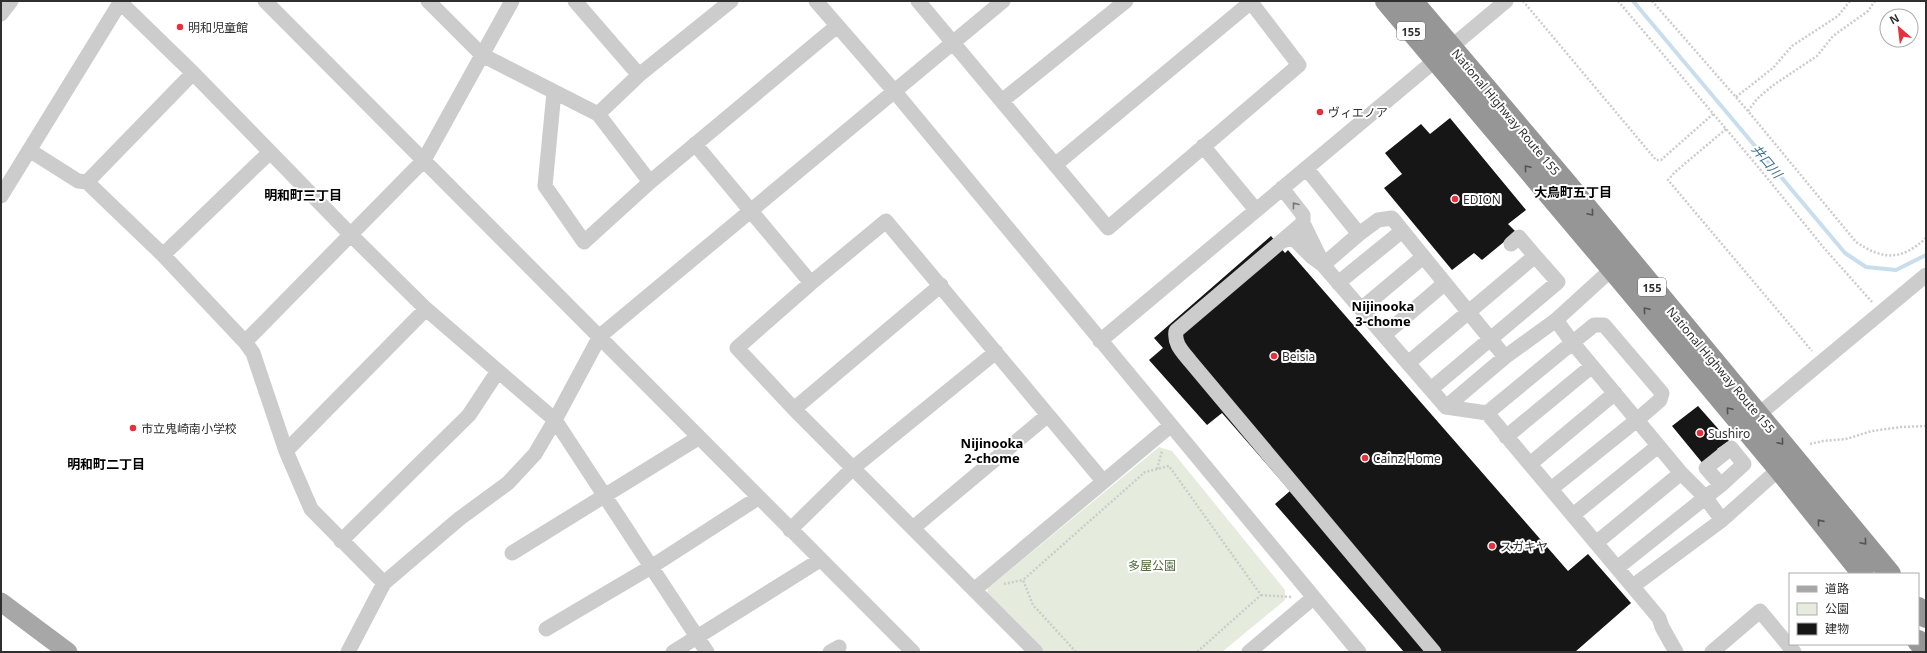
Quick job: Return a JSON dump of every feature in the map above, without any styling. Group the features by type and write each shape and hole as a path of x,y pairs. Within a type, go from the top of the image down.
{"highway":[{"name":"National Highway Route 155","path":"1386,1 1443,54 1758,415 1889,573"},
{"name":"National Highway Route 155","path":"1412,1 1443,54 1612,269 1779,470 1861,573"},
{"path":"1919,609 1926,617"},
{"path":"1919,642 1926,651"}],"main road":[{"path":"1,602 68,652"}],"street":[{"path":"1,14 11,1"},
{"path":"4,186 29,150 120,1 426,309 555,420 707,652"},
{"path":"265,1 600,336 698,438 913,652"},
{"path":"428,1 482,55 598,114 650,182"},
{"path":"245,342 352,236 424,160 512,1"},
{"path":"598,114 639,75 731,1"},
{"path":"816,1 895,92 1170,426 1359,652"},
{"path":"918,1 1003,100 1055,165 1108,228 1299,65 1250,2 1055,165"},
{"path":"348,652 384,583 460,519 508,483 535,454 600,336 1003,1"},
{"path":"1003,100 1126,1"},
{"path":"1100,341 1506,1"},
{"path":"583,4 639,75"},
{"path":"554,92 546,186 584,242 650,182 837,26"},
{"path":"87,182 193,73"},
{"path":"695,144 750,212 811,283"},
{"path":"1203,146 1256,210"},
{"path":"29,150 78,181 87,182 164,255 245,342 253,353 286,451 311,509 384,583"},
{"path":"164,255 270,152"},
{"path":"1306,168 1359,234"},
{"path":"1282,188 1303,215 1303,223 1323,265"},
{"path":"1323,265 1378,220 1392,218 1505,357"},
{"path":"1036,652 794,409 737,348 811,283 886,221 1103,481"},
{"path":"1303,223 1176,331 1175,339 1178,347 1434,652"},
{"path":"1338,283 1402,231"},
{"path":"1431,389 1558,282 1519,237 1510,244"},
{"path":"1282,241 1293,238 1312,257 1323,265 1446,407 1487,413 1659,618 1676,652"},
{"path":"1408,363 1535,256"},
{"path":"1361,309 1424,257"},
{"path":"1446,407 1505,357 1556,320 1612,269"},
{"path":"1758,415 1926,275"},
{"path":"1384,335 1445,283"},
{"path":"794,409 941,286"},
{"path":"286,451 426,309"},
{"path":"1556,320 1572,342 1680,473 1705,497 1722,520"},
{"path":"1487,413 1594,325 1604,325 1662,393 1660,400 1551,490"},
{"path":"790,530 853,468 996,352"},
{"path":"1506,436 1592,366"},
{"path":"341,541 469,415 498,371"},
{"path":"1530,464 1615,394"},
{"path":"913,528 1048,415"},
{"path":"974,590 1170,426"},
{"path":"512,553 698,438"},
{"path":"1573,515 1658,446"},
{"path":"1633,586 1722,520 1779,470"},
{"path":"1596,543 1680,473"},
{"path":"1617,568 1721,484"},
{"path":"546,629 651,567 758,498"},
{"path":"673,652 820,560"},
{"path":"1249,652 1313,598"},
{"path":"1712,652 1760,611 1794,652"}],"path":[{"path":"1523,1 1656,160 1661,160 1669,154 1713,114"},
{"path":"1618,1 1824,248 1881,313"},
{"path":"1652,1 1748,111 1856,242 1868,250 1881,255 1892,256 1903,254 1916,247 1926,238"},
{"path":"1736,97 1774,68 1792,46 1838,16 1850,1"},
{"path":"1748,111 1757,99 1772,86 1817,56 1833,36 1868,11 1875,1"},
{"path":"1726,129 1675,172 1668,180 1821,362"},
{"path":"1810,444 1846,439 1872,431 1926,426"},
{"path":"1076,652 1033,605 1023,580 1145,472 1169,466 1261,595"},
{"path":"1197,652 1261,595 1313,598"}],"green space":[{"name":"多屋公園","path":"1159,447 1172,451 1285,590 1285,600 1222,652 1045,652 987,595 988,588"}],"building":[{"name":"EDION","path":"1450,118 1526,210 1508,224 1516,232 1482,260 1474,253 1452,270 1384,188 1402,174 1385,153 1421,124 1430,134"},
{"name":"Cainz Home","path":"1271,236 1285,253 1288,250 1568,571 1588,554 1631,603 1575,652 1404,652 1275,504 1290,491 1222,413 1207,425 1149,360 1163,348 1154,338"},
{"name":"Sushiro","path":"1698,406 1729,441 1717,449 1720,452 1704,465 1672,426"}],"waterway":[{"name":"井口川","path":"1633,1 1845,253 1866,267 1896,270 1926,255"}],"place":[{"name":"明和児童館","path":"180,27"},
{"name":"ヴィエノア","path":"1320,112"},
{"name":"EDION","path":"1455,199"},
{"name":"Beisia","path":"1274,356"},
{"name":"市立鬼崎南小学校","path":"133,428"},
{"name":"Sushiro","path":"1700,433"},
{"name":"Cainz Home","path":"1365,458"},
{"name":"スガキヤ","path":"1492,546"}],"district":[{"name":"大鳥町五丁目","path":"1573,192"},
{"name":"明和町三丁目","path":"303,195"},
{"name":"Nijinooka 3-chome","path":"1383,314"},
{"name":"Nijinooka 2-chome","path":"992,450"},
{"name":"明和町二丁目","path":"106,464"}]}
